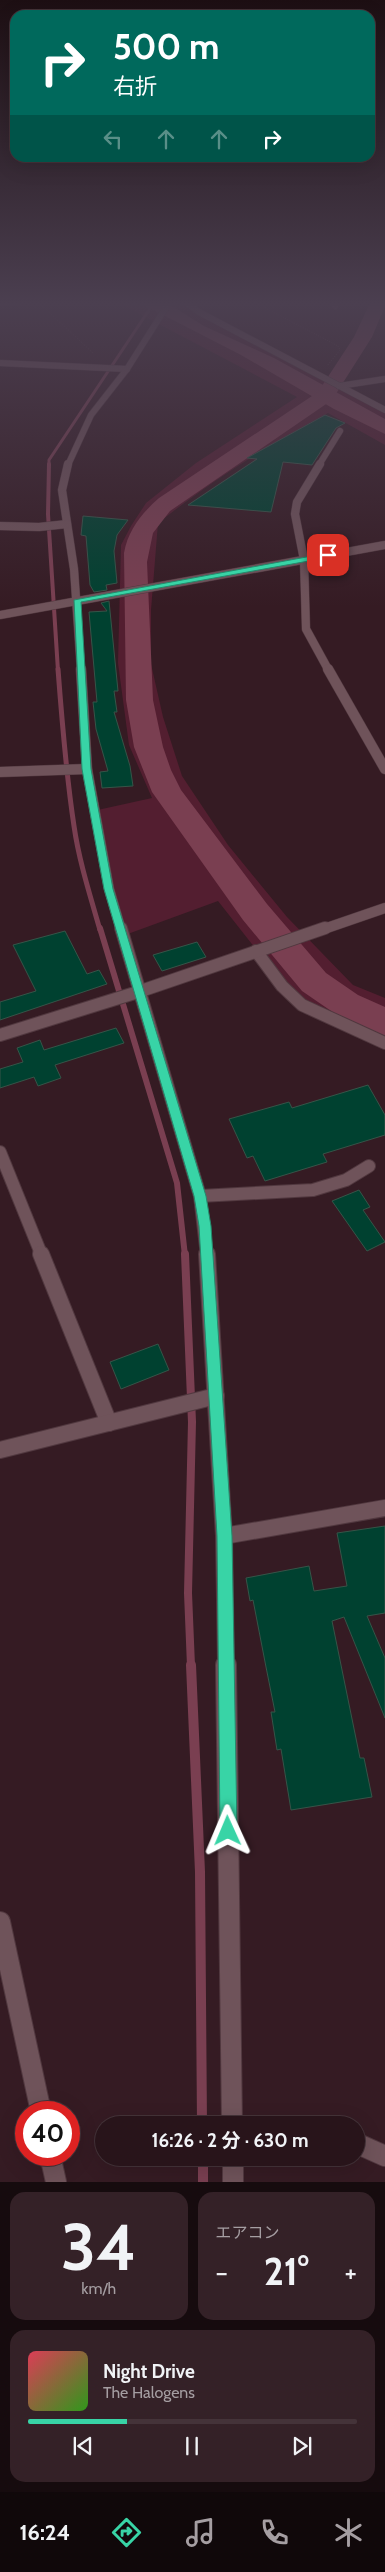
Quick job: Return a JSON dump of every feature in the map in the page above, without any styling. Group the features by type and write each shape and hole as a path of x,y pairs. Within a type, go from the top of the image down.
{"street":[{"path":"101,403 91,415 69,461 62,490 77,600 87,769 108,889 200,1196 205,1226 224,1536 232,2116"},
{"path":"371,403 385,410"},
{"path":"340,430 296,502 295,514 304,560 306,629 352,714 385,769"},
{"path":"0,526 68,524"},
{"path":"0,615 385,545"},
{"path":"0,772 87,769"},
{"path":"0,1035 138,992 385,908"},
{"path":"256,951 282,986 302,1004 385,1043"},
{"path":"0,1152 109,1422"},
{"path":"200,1196 312,1190 346,1180 369,1166"},
{"path":"0,1450 216,1396"},
{"path":"224,1536 385,1508"},
{"path":"0,1922 39,2101"},
{"path":"365,2147 382,2153"},
{"path":"52,2166 56,2182"},
{"path":"233,2166 233,2182"}],"shaded area":[{"path":"288,403 368,403 385,412 385,445 328,413 240,464 158,523 151,610 151,664 163,717 182,776 228,845 287,917 353,985 385,998 385,1043 296,1000 218,901 125,935 93,811 152,798 129,745 118,663 121,545 146,503 196,463"},
{"path":"323,403 356,403 385,419 385,434"}],"building":[{"path":"325,415 345,423 336,428 312,465 283,462 271,512 188,505 257,459 247,458"},
{"path":"83,516 128,520 117,535 114,551 117,583 106,585 107,590 94,592 90,585 86,536 81,535"},
{"path":"109,601 118,691 114,691 117,712 114,712 130,766 133,786 102,788 100,772 108,771 96,729 93,702 97,702 89,612 107,611 101,603"},
{"path":"65,931 87,974 99,970 107,984 0,1020 0,1002 36,991 13,945"},
{"path":"197,942 206,957 162,971 153,955"},
{"path":"116,1028 124,1043 55,1065 61,1078 38,1086 34,1077 0,1088 0,1069 23,1062 17,1048 40,1040 44,1050"},
{"path":"368,1085 385,1115 385,1135 323,1154 327,1162 265,1181 253,1156 247,1158 229,1119 289,1102 292,1108"},
{"path":"359,1190 370,1207 363,1210 385,1242 367,1251 332,1201"},
{"path":"158,1344 169,1370 121,1389 110,1362"},
{"path":"385,1526 385,1613 367,1616 385,1658 385,1718 344,1617 332,1621 360,1758 364,1758 372,1797 291,1810 281,1749 277,1750 271,1712 275,1712 253,1600 250,1601 246,1578 309,1566 314,1591 347,1586 337,1533"}],"waterway":[{"path":"49,464 49,460 87,403"},
{"path":"315,403 167,503 147,523 141,533 137,545 135,570 140,700 148,747 156,770 167,792 255,912 314,982 346,1004 385,1023"},
{"path":"49,464 48,514 58,671"},
{"path":"58,669 66,767 76,839 100,930"},
{"path":"100,928 177,1183 185,1256"},
{"path":"185,1254 192,1422 188,1593 191,1666"},
{"path":"191,1665 200,1872 202,2116"},
{"path":"203,2166 203,2182"}],"route":[{"path":"228,1831 224,1536 205,1226 200,1196 191,1164 108,889 87,769 77,600 328,555"}]}
